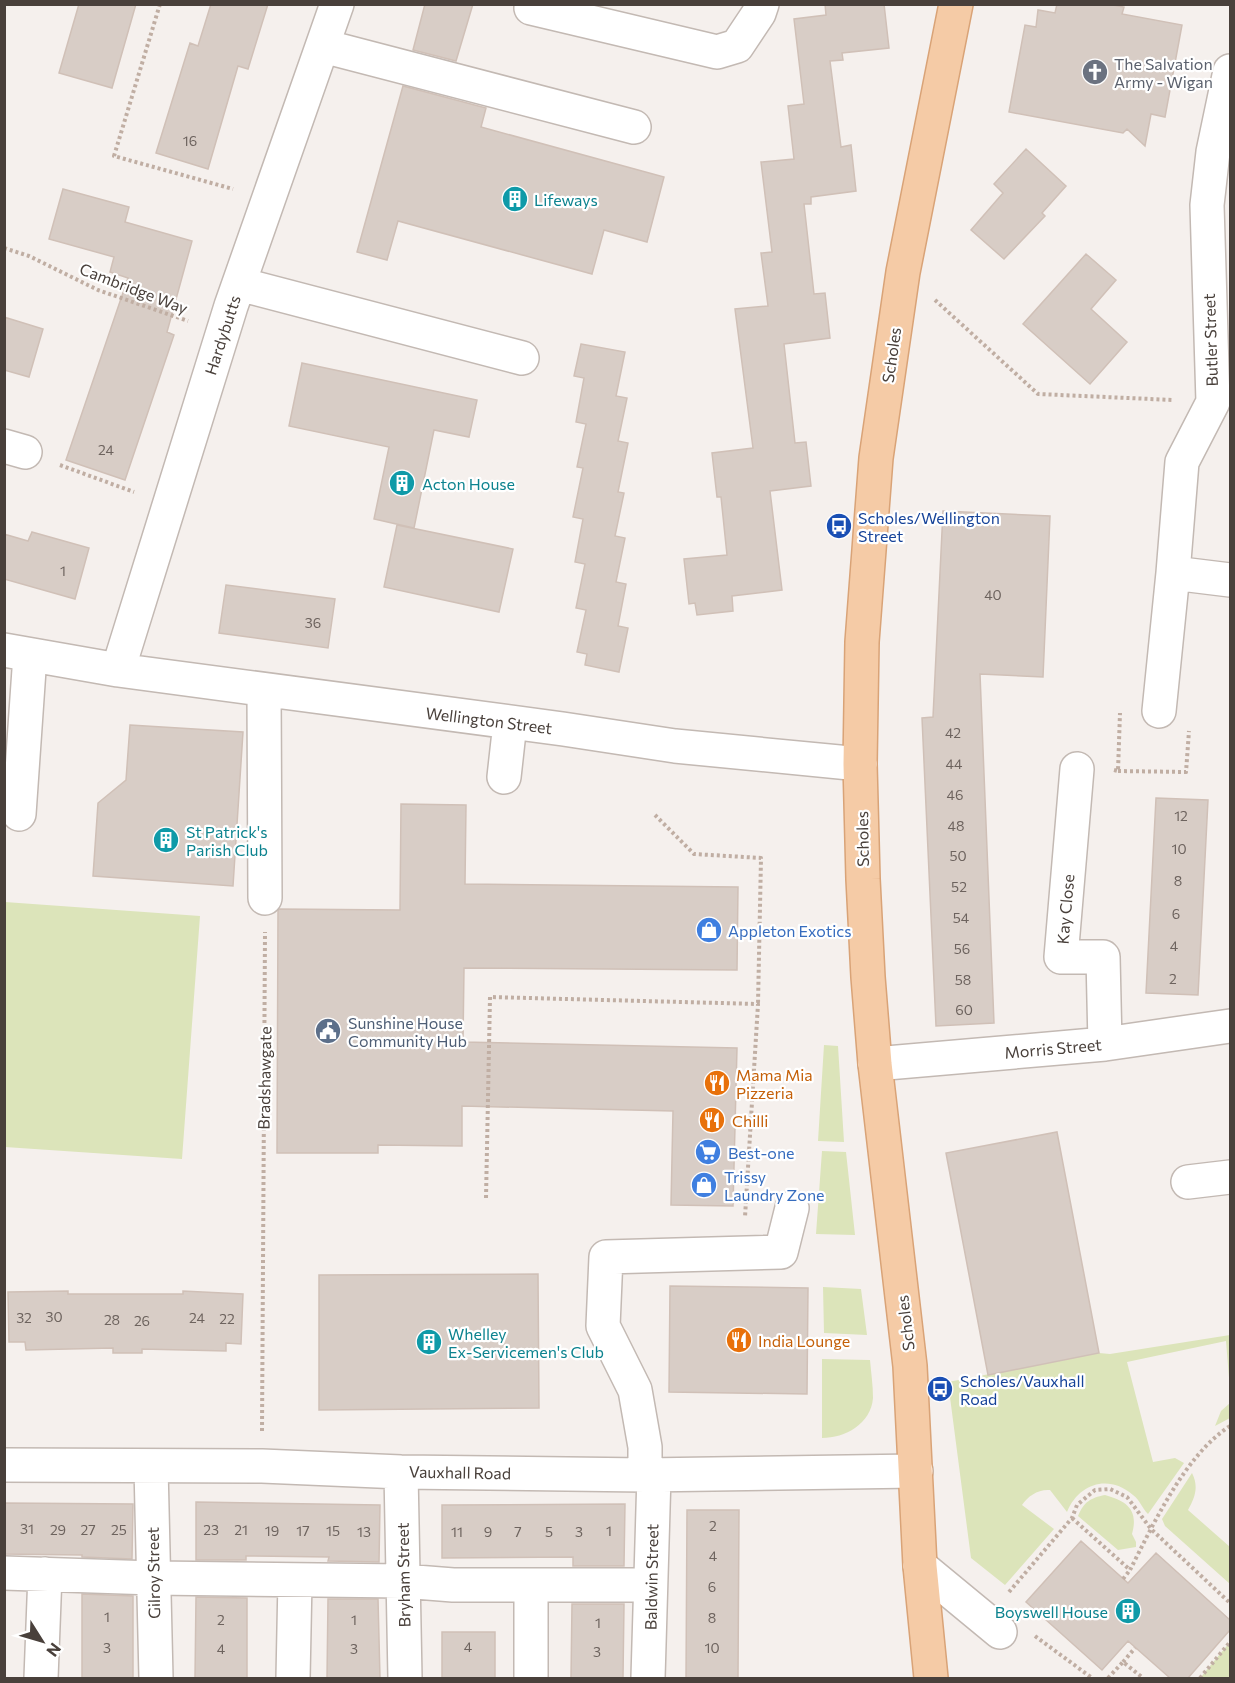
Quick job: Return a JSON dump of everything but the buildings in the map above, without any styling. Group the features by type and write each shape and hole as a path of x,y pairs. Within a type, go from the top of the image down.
{"main road":[{"name":"Scholes","path":"931,1678 920,1566 910,1366 875,1064 863,879 860,764 862,642 876,458 903,272 956,4"}],"street":[{"name":"Hardybutts","path":"118,670 238,284 337,4"},
{"path":"531,8 717,52 737,46 759,13 762,4"},
{"path":"323,46 634,128"},
{"name":"Butler Street","path":"1159,711 1182,462 1222,403 1207,205 1213,152 1230,71"},
{"path":"238,284 522,358"},
{"path":"1173,573 1230,580"},
{"path":"17,652 19,814"},
{"name":"Wellington Street","path":"17,652 118,670 675,746 860,764"},
{"path":"264,690 265,898"},
{"path":"504,777 510,723"},
{"name":"Kay Close","path":"1077,769 1061,957 1103,957 1105,1044"},
{"name":"Morris Street","path":"875,1064 1105,1044 1230,1026"},
{"path":"1188,1182 1230,1177"},
{"path":"743,1253 781,1252 792,1208"},
{"name":"Baldwin Street","path":"648,1678 649,1475 635,1390 603,1326 606,1257 743,1253"},
{"name":"Vauxhall Road","path":"4,1465 262,1466 401,1472 649,1475 916,1471"},
{"name":"Gilroy Street","path":"151,1467 156,1678"},
{"name":"Bryham Street","path":"401,1472 405,1678"},
{"path":"920,1566 1000,1632"},
{"path":"4,1573 153,1578 403,1581 453,1585 650,1585"},
{"path":"41,1678 45,1574"},
{"path":"293,1678 295,1580"},
{"path":"531,1585 531,1678"}],"path":[{"path":"160,4 114,156 269,199"},
{"name":"Cambridge Way","path":"4,249 29,256 98,290 223,333"},
{"path":"903,272 1038,394 1222,403"},
{"path":"15,449 169,504"},
{"path":"1118,771 1120,708 1159,711"},
{"path":"1077,769 1186,772"},
{"path":"655,815 694,854 761,858 758,1004 743,1253"},
{"name":"Bradshawgate","path":"262,1466 265,898"},
{"path":"486,1198 490,997 758,1004"},
{"path":"1123,1579 1130,1570 1157,1514 1217,1434 1230,1426"},
{"path":"1011,1590 1072,1518 1077,1505 1095,1490 1110,1489 1127,1497 1151,1529 1230,1603"},
{"path":"1072,1518 1130,1570"},
{"path":"1035,1636 1092,1678"},
{"path":"1200,1678 1230,1642"},
{"path":"1108,1678 1135,1648"},
{"path":"1123,1662 1143,1678"}],"green space":[{"path":"5,902 200,916 182,1159 5,1147"},
{"path":"824,1045 838,1046 844,1142 818,1141"},
{"path":"822,1151 846,1152 855,1235 816,1234"},
{"path":"823,1287 861,1289 867,1335 824,1333"},
{"path":"1230,1335 1230,1390 1226,1341 1127,1362 1153,1462 1175,1458 1184,1463 1148,1514 1135,1497 1114,1485 1096,1485 1087,1488 1072,1502 1067,1512 1050,1490 1041,1491 1030,1496 1022,1505 1054,1529 1005,1585 971,1558 948,1382 1099,1353 1110,1354"},
{"path":"822,1359 870,1360 873,1398 867,1415 855,1428 839,1435 822,1438"},
{"path":"1230,1403 1230,1418 1215,1426 1221,1411"},
{"path":"1192,1473 1195,1492 1188,1510 1230,1547 1230,1584 1165,1526 1162,1519"},
{"path":"1105,1495 1125,1503 1132,1512 1134,1525 1132,1534 1136,1547 1118,1550 1078,1516 1088,1501"},
{"path":"1230,1642 1230,1678 1200,1678"}],"place":[{"name":"The Salvation Army - Wigan","path":"1095,72"},
{"name":"Lifeways","path":"515,199"},
{"name":"Acton House","path":"402,483"},
{"name":"Scholes/Wellington Street","path":"839,526"},
{"name":"St Patrick's Parish Club","path":"166,840"},
{"name":"Appleton Exotics","path":"709,930"},
{"name":"Sunshine House Community Hub","path":"328,1031"},
{"name":"Mama Mia Pizzeria","path":"717,1083"},
{"name":"Chilli","path":"712,1120"},
{"name":"Best-one","path":"708,1152"},
{"name":"Trissy Laundry Zone","path":"704,1185"},
{"name":"India Lounge","path":"739,1340"},
{"name":"Whelley Ex-Servicemen's Club","path":"429,1342"},
{"name":"Scholes/Vauxhall Road","path":"940,1389"},
{"name":"Boyswell House","path":"1128,1611"}]}
